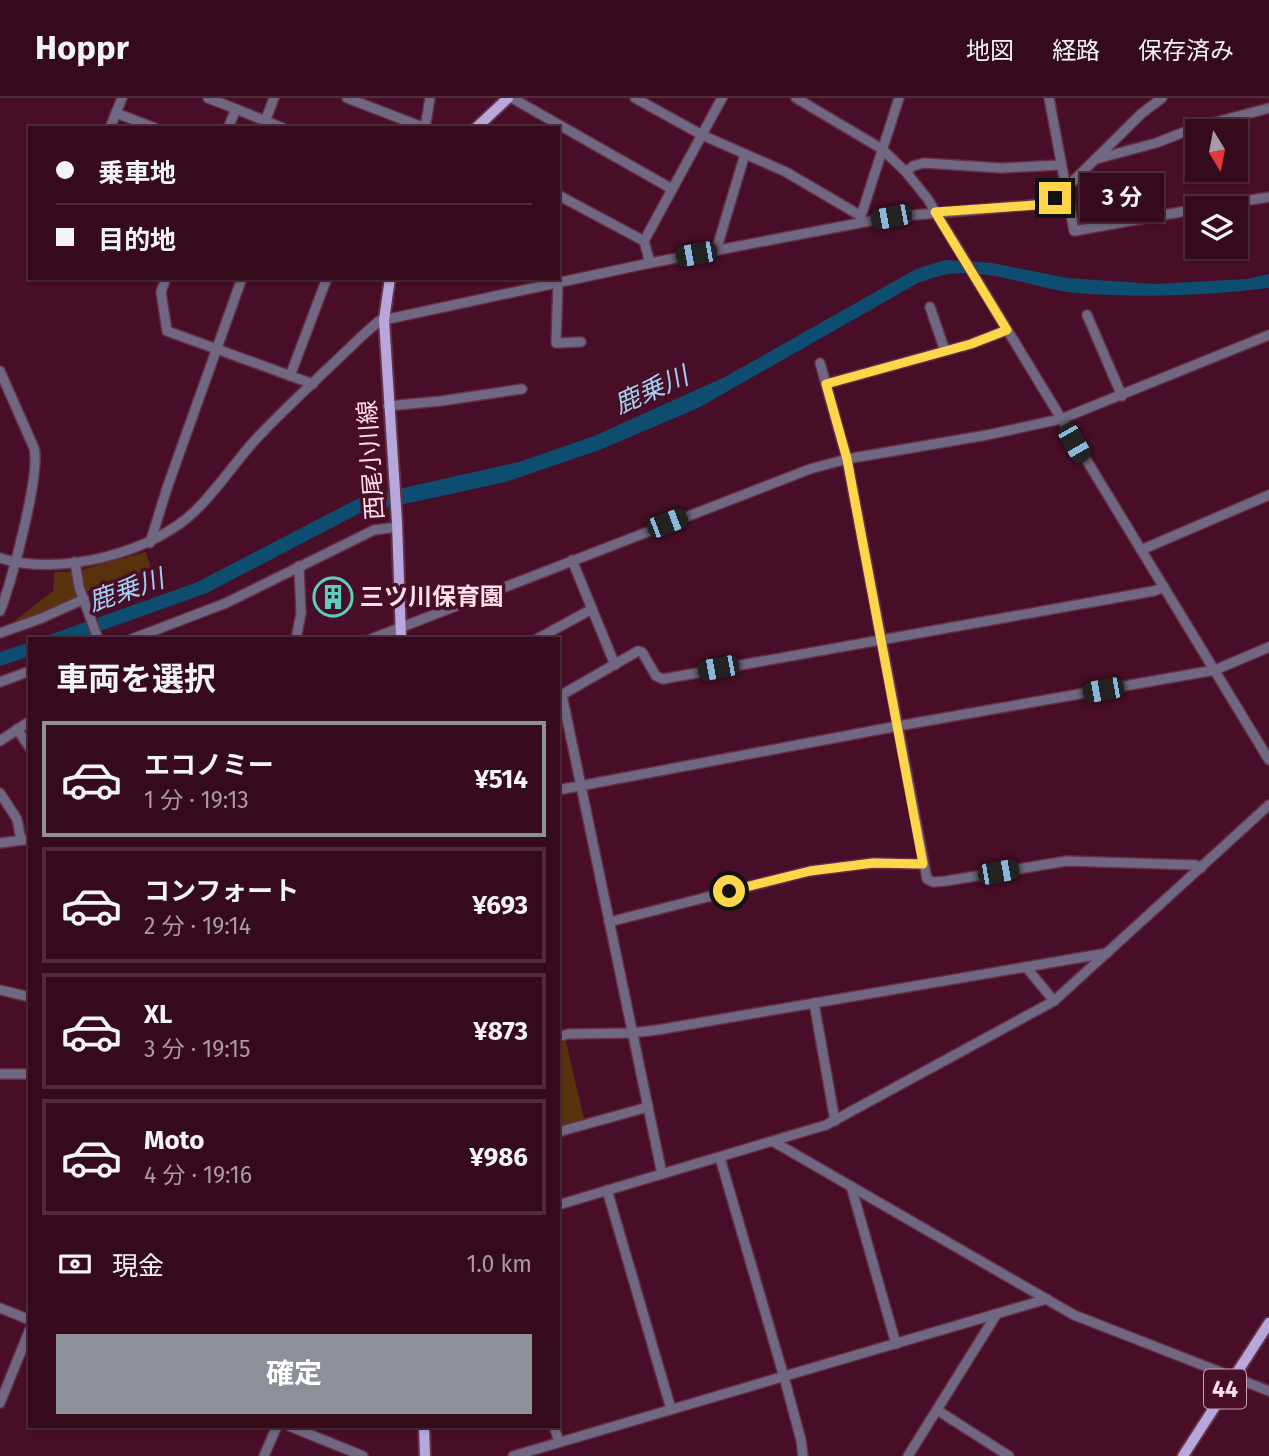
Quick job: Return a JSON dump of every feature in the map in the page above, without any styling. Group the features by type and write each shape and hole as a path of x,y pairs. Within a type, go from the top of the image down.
{"main road":[{"path":"479,126 510,98"},
{"name":"西尾小川線","path":"390,280 384,320 401,637"},
{"name":"44","path":"1182,1456 1269,1323"},
{"path":"424,1428 425,1456"}],"street":[{"path":"111,126 122,98"},
{"path":"208,98 279,126"},
{"path":"266,119 274,98"},
{"path":"347,98 420,126"},
{"path":"425,126 429,98"},
{"path":"510,98 560,126"},
{"path":"635,98 702,135 804,182 861,219"},
{"path":"650,263 644,241 722,98"},
{"path":"796,98 882,149 906,172 935,212 1269,760"},
{"path":"861,219 899,98"},
{"path":"1049,98 1074,231 1185,211"},
{"path":"0,558 44,565 75,562 127,552 150,543 197,509 255,440 376,323 542,282 558,283 861,219 1043,204 1065,190 1141,114 1162,98"},
{"path":"1095,159 1269,108"},
{"path":"229,126 236,109"},
{"path":"116,113 150,126"},
{"path":"560,126 672,189"},
{"path":"719,250 718,244 746,154"},
{"path":"906,172 913,166 924,163 1001,168 1060,165"},
{"path":"560,196 644,241"},
{"path":"1248,200 1269,197"},
{"path":"165,280 161,292 167,331 313,384"},
{"path":"150,543 241,280"},
{"path":"290,376 326,280"},
{"path":"558,283 556,343 581,342"},
{"path":"930,307 945,351"},
{"path":"1087,315 1122,396"},
{"path":"826,384 945,351 1007,330"},
{"path":"376,637 790,475 847,459 988,435 1061,419 1269,335"},
{"path":"820,363 847,459 928,879 933,882 1067,861 1196,865 1201,868"},
{"path":"0,371 36,455 24,530 0,611"},
{"path":"388,406 522,389"},
{"path":"1141,550 1269,495"},
{"path":"137,637 226,603 374,530 397,525"},
{"path":"572,561 615,665"},
{"path":"75,562 79,587 97,637"},
{"path":"296,637 301,613 299,566"},
{"path":"662,1174 560,696 641,651 656,676 663,679 1154,591 1164,587"},
{"path":"0,634 85,602"},
{"path":"541,637 592,609"},
{"path":"560,790 1215,670 1269,648"},
{"path":"0,682 28,672"},
{"path":"0,741 28,722"},
{"path":"17,729 28,745"},
{"path":"0,793 17,819 25,840 0,843"},
{"path":"560,1204 774,1142 835,1121 1054,1000 1109,953 1269,805"},
{"path":"609,922 810,871 873,863 923,864"},
{"path":"560,1036 631,1033 1109,953"},
{"path":"1026,967 1054,1000"},
{"path":"0,990 28,997"},
{"path":"814,1003 835,1121"},
{"path":"0,1074 28,1074"},
{"path":"560,1131 648,1107"},
{"path":"774,1142 1085,1320 1269,1391"},
{"path":"720,1158 784,1377 803,1456"},
{"path":"851,1186 896,1344"},
{"path":"607,1191 671,1409"},
{"path":"515,1456 1046,1299"},
{"path":"0,1308 28,1319"},
{"path":"908,1456 996,1315"},
{"path":"0,1403 28,1334"},
{"path":"937,1410 1009,1456"},
{"path":"264,1456 275,1428"},
{"path":"294,1428 363,1456"},
{"path":"555,1428 559,1442"}],"shaded area":[{"path":"146,552 152,571 85,592 80,570"},
{"path":"54,572 72,572 77,594 75,598 43,615 7,627 53,591"},
{"path":"565,1038 585,1123 560,1129 560,1039"}],"water":[{"path":"945,260 992,263 1067,278 1155,284 1247,279 1269,274 1269,288 1149,296 1060,291 981,274 937,276 918,283 698,408 602,449 506,482 358,514 207,593 84,637 44,637 195,583 359,498 519,462 594,436 725,377 916,269"},
{"path":"28,643 28,657 0,666 0,652"}],"place":[{"name":"三ツ川保育園","path":"333,597"}],"route":[{"path":"729,891 810,871 873,863 916,866 923,864 847,459 826,384 971,344 1007,330 935,212 1036,205 1055,198"}],"water label":[{"name":"鹿乗川","path":"651,390"},
{"name":"鹿乗川","path":"126,590"}]}
